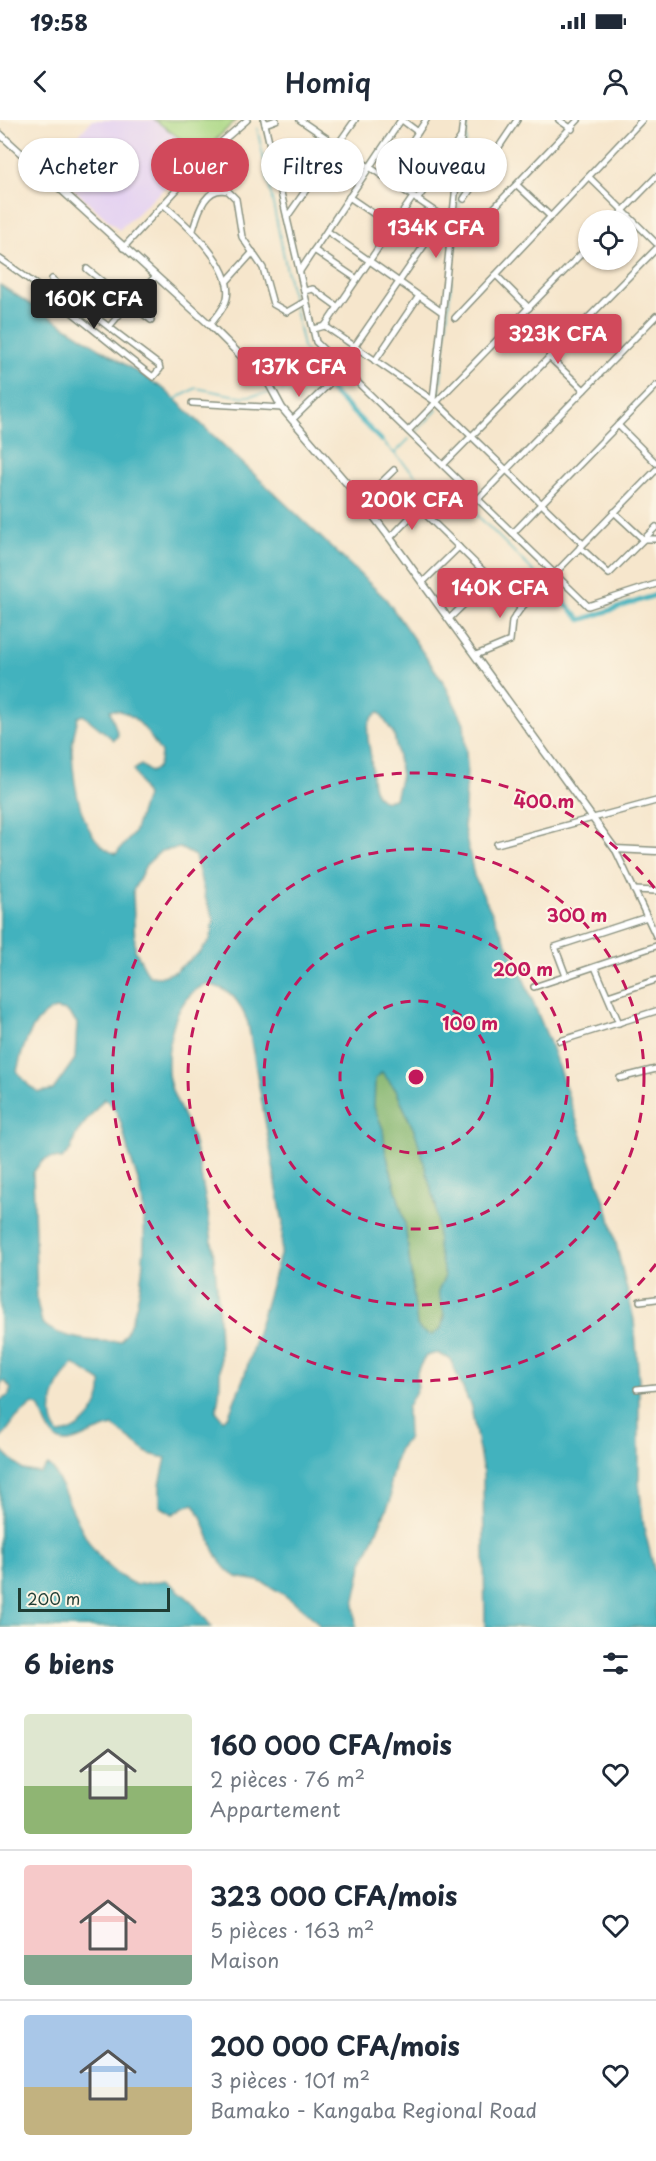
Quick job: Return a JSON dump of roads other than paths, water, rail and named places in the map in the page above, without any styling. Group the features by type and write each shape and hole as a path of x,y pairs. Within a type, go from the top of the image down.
{"street":[{"path":"123,248 219,144 247,120"},
{"path":"268,138 264,122 276,120"},
{"path":"300,120 327,138"},
{"path":"342,138 355,120"},
{"path":"300,271 401,120 418,132"},
{"path":"414,138 426,120"},
{"path":"435,402 442,312 463,120"},
{"path":"464,199 517,120"},
{"path":"559,120 572,129"},
{"path":"468,235 572,129 578,120"},
{"path":"455,318 642,120"},
{"path":"0,134 210,325 270,387 282,408 362,501 390,538 594,818 615,849 654,927 656,936"},
{"path":"314,329 325,326 393,227 462,136"},
{"path":"364,164 376,172"},
{"path":"588,177 622,210"},
{"path":"624,210 656,177"},
{"path":"517,185 551,217"},
{"path":"193,230 200,209 208,197 218,190 228,191 236,199 242,237 264,268 273,304 279,310 289,312 306,301"},
{"path":"281,192 316,342 588,606 656,584"},
{"path":"287,218 305,192"},
{"path":"406,192 452,224"},
{"path":"349,197 393,227"},
{"path":"164,205 193,230 215,259 226,282 227,300 210,325"},
{"path":"292,420 328,385 443,218"},
{"path":"638,226 656,243"},
{"path":"327,231 442,312"},
{"path":"443,465 656,249"},
{"path":"314,250 357,279"},
{"path":"226,282 253,252"},
{"path":"408,431 578,257"},
{"path":"0,259 44,289 153,377 160,369 159,365 52,279"},
{"path":"87,269 151,320"},
{"path":"496,275 529,308"},
{"path":"109,327 156,276"},
{"path":"304,291 313,289 338,307"},
{"path":"375,361 419,296"},
{"path":"478,499 656,316"},
{"path":"325,326 435,402 542,504 609,574 656,527"},
{"path":"549,357 584,390"},
{"path":"513,533 656,386"},
{"path":"649,393 656,399"},
{"path":"192,403 282,408"},
{"path":"618,425 656,463"},
{"path":"362,501 394,470"},
{"path":"476,655 510,641 512,621 521,608 656,470"},
{"path":"390,538 419,508 521,608"},
{"path":"614,512 643,540 656,539"},
{"path":"423,582 459,547"},
{"path":"450,618 491,578"},
{"path":"497,844 656,801"},
{"path":"615,849 656,851"},
{"path":"634,890 656,891"},
{"path":"566,976 555,947 647,917"},
{"path":"534,987 656,946"},
{"path":"595,967 619,1023"},
{"path":"608,996 656,980"},
{"path":"560,1041 656,1011"},
{"path":"620,1078 656,1069"},
{"path":"640,1301 656,1299"},
{"path":"637,1389 656,1386"}],"water":[{"path":"0,285 164,389 386,599 444,683 464,723 467,767 464,828 474,876 522,975 550,1043 609,1214 634,1320 639,1380 639,1483 644,1528 656,1576 656,1627 485,1627 483,1472 471,1407 450,1359 437,1353 426,1356 421,1364 416,1378 418,1387 407,1408 408,1438 398,1450 390,1482 391,1499 363,1562 354,1604 356,1627 320,1627 301,1607 273,1588 258,1581 235,1576 227,1570 215,1553 194,1504 173,1514 160,1506 160,1485 166,1458 149,1454 113,1426 77,1440 60,1441 53,1436 40,1407 33,1404 16,1418 0,1440 0,1401 9,1395 11,1389 5,1381 0,1384","holes":["110,710 127,713 134,718 161,753 159,765 153,771 150,772 141,765 134,770 146,796 134,833 116,854 94,837 81,810 74,778 72,750 78,717 83,715 114,740 118,735","379,712 394,734 401,775 395,799 383,800 375,791 368,734 370,722","180,848 195,856 206,900 214,919 210,940 200,952 174,972 160,977 149,976 135,950 133,891 146,865 161,851","206,984 215,986 233,996 245,1015 283,1223 281,1252 245,1374 229,1415 223,1420 216,1411 219,1397 220,1352 216,1272 209,1218 193,1139 174,1096 168,1071 171,1034 186,999","55,1009 67,1011 77,1023 75,1059 53,1090 39,1092 29,1086 17,1071 29,1034 40,1019","382,1072 396,1090 416,1135 436,1205 438,1249 445,1276 438,1291 445,1317 441,1329 432,1335 421,1331 417,1325 405,1224 385,1149 383,1129 374,1107 375,1079","104,1099 109,1102 120,1120 140,1186 144,1227 139,1291 129,1327 121,1341 79,1339 59,1333 42,1323 37,1302 33,1173 44,1160 62,1159 71,1149 76,1134","74,1364 101,1382 101,1391 95,1408 84,1423 59,1434 54,1426 52,1407 62,1378"]},
{"path":"0,1448 23,1470 40,1473 48,1465 53,1469 76,1519 94,1550 119,1575 136,1585 166,1580 191,1601 212,1627 0,1627"}],"waterway":[{"path":"439,397 468,120"},
{"path":"257,128 303,347 311,361 301,380 293,387 281,391"},
{"path":"309,372 381,440"},
{"path":"174,400 196,388 242,397 270,393"},
{"path":"415,433 437,410"},
{"path":"395,453 409,439"},
{"path":"381,440 447,507 463,501 543,581"},
{"path":"548,586 581,620 656,595"}]}
